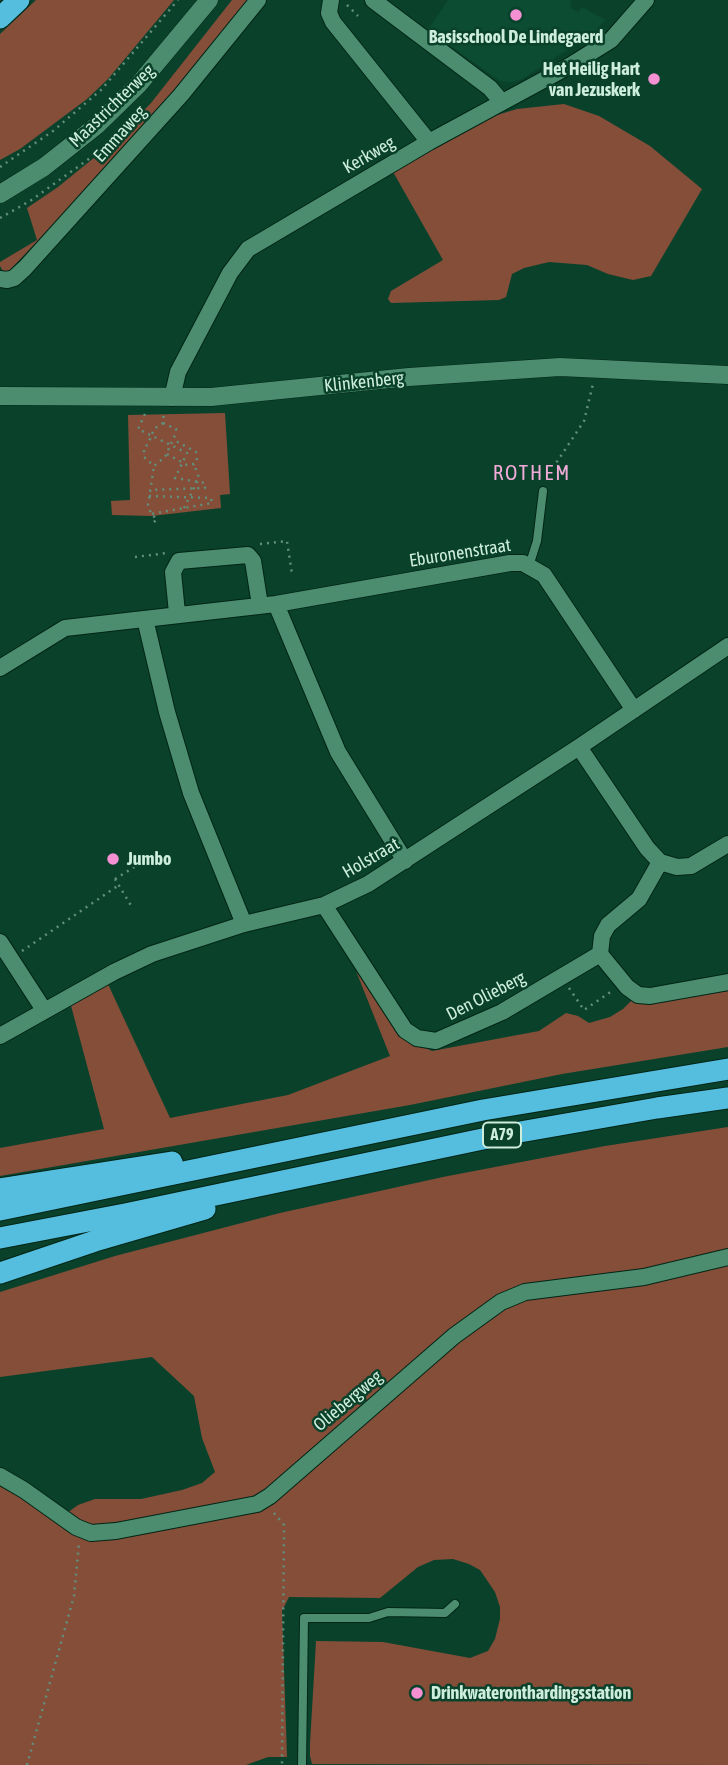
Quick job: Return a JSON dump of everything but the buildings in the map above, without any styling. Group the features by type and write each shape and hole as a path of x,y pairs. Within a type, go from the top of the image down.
{"highway":[{"path":"0,18 19,0"},
{"name":"A79","path":"0,1210 483,1110 728,1069"},
{"name":"A79","path":"0,1238 569,1122 728,1098"},
{"name":"A79","path":"0,1189 177,1161 292,1150"},
{"name":"A79","path":"0,1273 95,1241 188,1216 279,1181"}],"street":[{"name":"Maastrichterweg","path":"0,194 44,167 96,126 139,83 209,0"},
{"name":"Emmaweg","path":"4,280 25,268 181,95 258,0"},
{"path":"331,0 329,13 333,22 429,142"},
{"path":"373,0 490,88 501,101"},
{"name":"Kerkweg","path":"162,398 173,388 184,361 230,273 248,249 429,142 571,65 611,40 646,0"},
{"name":"Klinkenberg","path":"0,396 224,396 527,368 597,368 728,375"},
{"path":"177,613 173,572 180,561 248,555 253,561 268,605 338,752 405,861"},
{"name":"Eburonenstraat","path":"0,668 65,628 177,613 268,605 510,563 529,566 544,575 634,710"},
{"path":"145,619 167,712 191,793 244,924"},
{"name":"Holstraat","path":"0,1036 152,954 244,924 324,905 369,884 728,646"},
{"path":"579,747 647,848 660,862 677,867 691,866 728,844"},
{"path":"660,862 639,899 608,925 602,936 600,954 632,993 650,996 728,982"},
{"name":"Den Olieberg","path":"324,905 405,1030 417,1038 436,1041 502,1012 600,954"},
{"path":"0,942 44,1010"},
{"name":"Oliebergweg","path":"80,1529 96,1533 116,1531 241,1509 263,1501 454,1336 501,1302 525,1292 643,1277 728,1257"},
{"path":"0,1476 80,1529"}],"lane":[{"path":"529,566 537,541 542,491"},
{"path":"302,1765 304,1618 369,1618 388,1612 445,1613 455,1604"}],"path":[{"name":"Maastrichterweg","path":"0,167 53,131 101,90 178,0"},
{"path":"342,0 358,16"},
{"path":"542,491 550,471 584,421 597,368"},
{"path":"162,398 163,423"},
{"path":"150,491 205,488 205,483 175,478 187,453 138,429 149,407 162,398"},
{"path":"154,523 157,519 148,505 155,466 172,446 176,429 163,423 157,425 144,448 144,457 155,466"},
{"path":"174,440 196,452 198,455 194,464"},
{"path":"167,454 187,465 194,464"},
{"path":"184,508 198,482 199,473 194,464"},
{"path":"149,496 211,498 212,503 152,514"},
{"path":"287,541 292,574"},
{"path":"133,909 115,879 153,855"},
{"path":"11,959 119,885"},
{"path":"562,977 584,1010 624,984"},
{"path":"263,1501 284,1525 282,1765"},
{"path":"27,1765 74,1596 80,1529"}],"shaded area":[{"path":"36,0 174,0 108,79 87,99 20,149 0,160 0,34"},
{"path":"232,0 250,0 121,154 5,275 0,262 37,240 27,208 111,144 151,103"},
{"path":"448,0 570,0 570,7 578,12 582,7 605,20 595,32 522,79 500,81 428,30"},
{"path":"564,104 599,116 650,146 702,189 651,276 633,280 587,265 549,262 512,274 506,297 499,300 391,303 388,299 391,291 443,260 392,170 477,123 497,115 517,109"},
{"path":"225,413 230,494 220,495 221,508 152,516 112,515 111,501 130,500 128,415"},
{"path":"356,971 401,1036 432,1051 539,1031 566,1013 589,1023 610,1017 632,1000 673,999 728,991 728,1047 562,1074 410,1105 0,1176 0,1148 104,1129 70,1002 107,982 170,1118 288,1095 390,1056"},
{"path":"728,1127 728,1765 312,1764 310,1744 316,1641 383,1642 470,1658 488,1651 495,1639 500,1619 500,1607 495,1592 480,1570 453,1559 434,1560 418,1567 380,1598 289,1597 282,1611 287,1757 268,1757 246,1765 0,1765 0,1477 56,1521 78,1505 95,1499 141,1499 182,1490 202,1483 215,1472 202,1438 194,1396 152,1357 0,1377 0,1292 115,1256 280,1213 443,1177 605,1146"}],"place":[{"name":"Basisschool De Lindegaerd","path":"516,15"},
{"name":"Het Heilig Hart van Jezuskerk","path":"654,79"},
{"name":"Jumbo","path":"113,859"},
{"name":"Drinkwateronthardingsstation","path":"417,1693"}],"district":[{"name":"ROTHEM","path":"532,473"}]}
